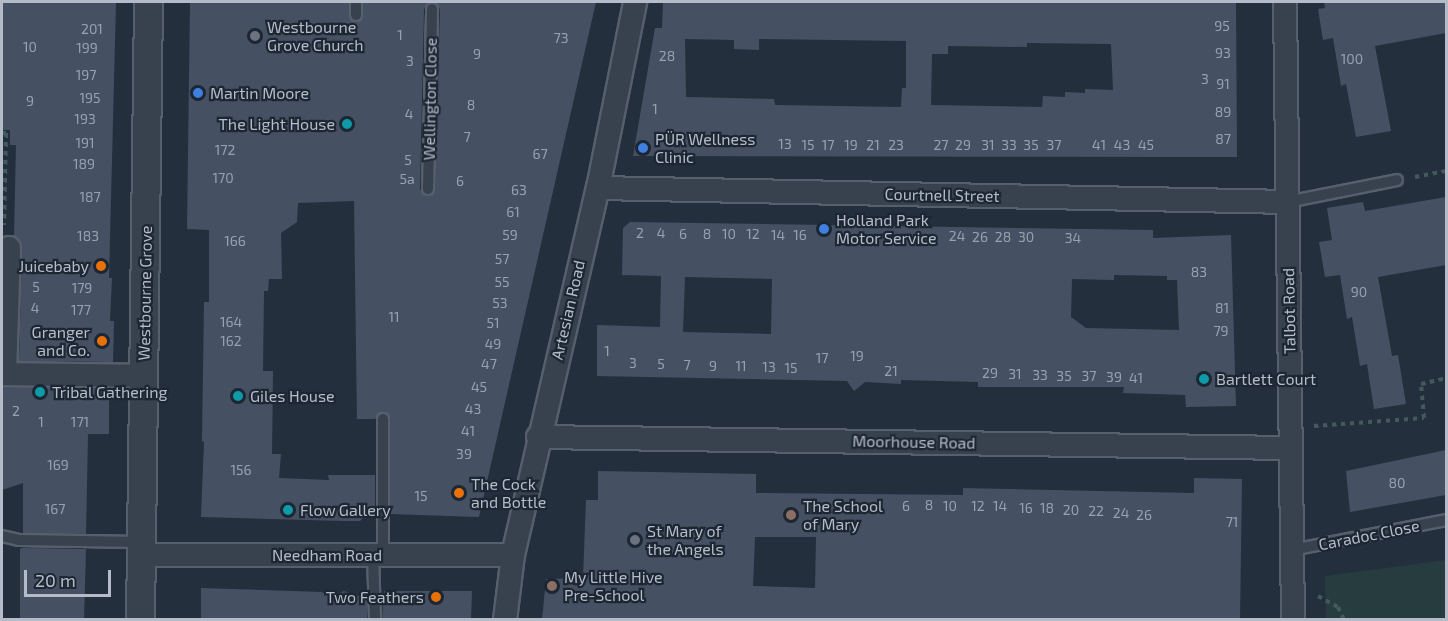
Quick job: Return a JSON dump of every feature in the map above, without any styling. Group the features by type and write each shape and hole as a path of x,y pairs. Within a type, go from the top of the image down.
{"street":[{"name":"Westbourne Grove","path":"140,620 148,2"},
{"name":"Artesian Road","path":"505,620 513,555 538,437 598,188 635,2"},
{"name":"Talbot Road","path":"1285,2 1293,620"},
{"name":"Courtnell Street","path":"598,188 1287,202"},
{"path":"6,240 5,374 144,376"},
{"name":"Moorhouse Road","path":"538,437 1290,438"},
{"name":"Needham Road","path":"141,548 378,555 513,555"}],"lane":[{"path":"356,2 356,15"},
{"name":"Wellington Close","path":"428,189 432,9"},
{"path":"1287,202 1397,180"},
{"path":"375,620 382,419"},
{"name":"Caradoc Close","path":"1292,550 1446,520"},
{"path":"2,536 19,540 141,548"}],"path":[{"path":"4,133 6,240"},
{"path":"1397,180 1446,171"},
{"path":"1290,438 1424,418 1421,384 1446,378"}],"green space":[{"path":"1446,560 1446,619 1326,619 1325,576"}],"building":[{"path":"2,2 116,2 109,278 112,278 110,321 114,321 113,362 19,361 22,248 21,241 14,236 16,145 10,145 10,130 2,130"},
{"path":"190,2 349,2 349,18 355,22 363,18 363,2 429,2 596,2 479,517 390,514 390,416 382,412 375,419 357,419 354,201 298,203 297,222 281,233 282,279 269,279 268,291 264,291 263,371 273,371 272,454 281,454 279,478 329,480 328,475 375,475 375,513 369,513 360,521 201,517 204,442 202,441 204,302 209,302 209,230 187,229","holes":["429,2 436,3 440,9 435,189 428,196 424,195 420,189 424,9"]},
{"path":"663,2 1236,2 1237,157 633,156 655,28 662,28","holes":["685,39 734,40 734,49 759,50 759,39 906,41 906,88 902,88 901,107 775,105 774,99 686,97","1027,43 1111,44 1113,90 1085,89 1085,93 1065,92 1065,97 1043,96 1042,107 931,105 932,54 948,54 948,46 1027,47"]},
{"path":"1324,2 1446,2 1446,33 1375,46 1391,131 1356,137 1346,84 1341,86 1333,38 1323,40 1318,9 1325,8"},
{"path":"1446,197 1446,265 1378,277 1392,356 1398,355 1406,404 1374,409 1367,364 1360,366 1352,317 1347,319 1340,275 1325,277 1319,242 1332,240 1327,208 1363,202 1365,211"},
{"path":"630,222 1153,230 1153,238 1231,235 1236,406 1186,407 1185,395 1123,393 1124,387 978,387 978,382 901,380 901,384 865,382 854,391 847,381 597,376 597,325 660,327 661,276 622,275 623,228","holes":["1114,275 1167,276 1167,280 1177,280 1179,330 1086,328 1071,317 1072,279 1114,280","685,277 772,279 771,334 683,332"]},
{"path":"2,387 109,389 109,434 88,434 86,534 23,533 23,483 2,490"},
{"path":"1446,450 1446,495 1350,512 1346,471"},
{"path":"598,471 756,474 756,493 963,495 963,488 1194,493 1194,478 1242,479 1240,620 542,620 546,579 583,578 586,500 598,500","holes":["755,537 816,537 815,588 753,586"]},
{"path":"20,549 86,549 84,620 20,620"},
{"path":"201,588 321,592 334,595 344,591 367,599 367,620 201,620"},
{"path":"384,591 472,591 471,620 382,620"}],"place":[{"name":"Westbourne Grove Church","path":"255,36"},
{"name":"Martin Moore","path":"198,93"},
{"name":"The Light House","path":"347,124"},
{"name":"PÜR Wellness Clinic","path":"643,148"},
{"name":"Holland Park Motor Service","path":"824,229"},
{"name":"Juicebaby","path":"101,266"},
{"name":"Granger and Co.","path":"102,341"},
{"name":"Bartlett Court","path":"1204,379"},
{"name":"Tribal Gathering","path":"40,392"},
{"name":"Giles House","path":"238,396"},
{"name":"The Cock and Bottle","path":"459,493"},
{"name":"Flow Gallery","path":"288,510"},
{"name":"The School of Mary","path":"791,515"},
{"name":"St Mary of the Angels","path":"635,540"},
{"name":"My Little Hive Pre-School","path":"552,586"},
{"name":"Two Feathers","path":"436,597"}]}
